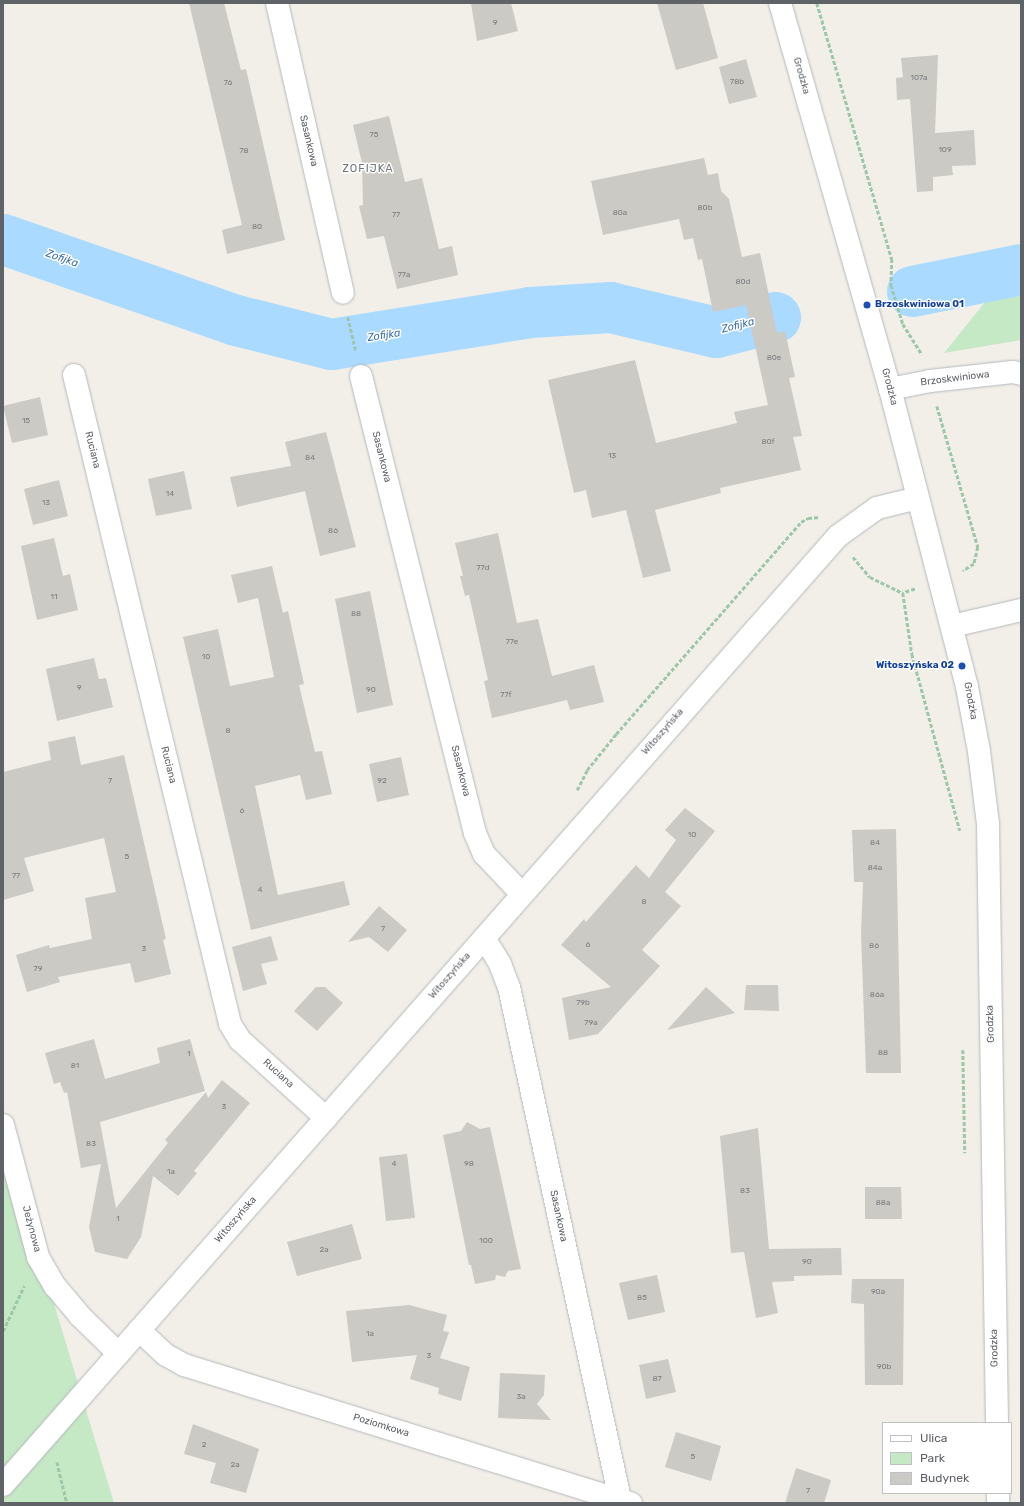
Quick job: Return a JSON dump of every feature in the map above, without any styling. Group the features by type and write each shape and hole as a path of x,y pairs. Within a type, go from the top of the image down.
{"street":[{"name":"Sasankowa","path":"277,3 343,293"},
{"name":"Grodzka","path":"780,3 890,389 952,626 979,751 988,824 996,1422"},
{"name":"Brzoskwiniowa","path":"890,389 930,381 1013,372 1021,374"},
{"name":"Ruciana","path":"74,375 230,1024 240,1040 326,1118"},
{"name":"Sasankowa","path":"361,376 475,833 484,854 522,894"},
{"name":"Witoszyńska","path":"3,1485 838,536 877,508 918,498"},
{"path":"952,626 1021,610"},
{"name":"Sasankowa","path":"484,938 500,964 509,987 626,1501"},
{"name":"Jeżynowa","path":"3,1125 38,1257 55,1286 80,1316 119,1354"},
{"name":"Poziomkowa","path":"140,1330 166,1355 184,1365 626,1501"}],"path":[{"path":"817,3 892,259 891,285 901,318 921,352 978,547 974,564 967,569 903,593 912,654 956,809 961,836"},
{"path":"343,293 361,376"},
{"path":"963,1047 965,1157"},
{"path":"3,1331 38,1257"},
{"path":"50,1432 67,1503"}],"green space":[{"path":"1021,293 1021,340 944,353 986,301"},
{"path":"3,1134 114,1503 3,1503"}],"building":[{"path":"189,3 224,3 241,70 246,69 285,240 227,254 222,230 242,225"},
{"path":"471,3 511,3 518,31 477,41"},
{"path":"657,3 703,3 718,58 676,70"},
{"path":"938,55 935,133 974,130 976,165 952,166 953,175 933,177 933,191 917,192 910,99 897,100 896,78 903,77 901,58"},
{"path":"746,59 757,97 729,104 719,67"},
{"path":"389,116 405,182 422,178 439,249 452,246 458,275 397,289 384,236 367,239 359,206 363,205 362,163 353,125"},
{"path":"704,158 708,175 718,173 721,191 729,199 742,257 760,253 777,333 785,331 795,377 789,378 802,436 793,437 801,470 720,488 721,493 655,510 671,571 643,578 626,510 592,518 586,490 574,493 548,380 635,360 656,443 737,423 734,412 768,405 746,305 713,312 702,259 698,260 693,238 684,240 679,219 603,235 591,181"},
{"path":"40,397 48,435 12,443 3,406"},
{"path":"326,432 356,547 320,556 305,491 237,507 230,477 291,466 285,442"},
{"path":"184,471 192,509 156,516 148,479"},
{"path":"59,480 68,516 33,525 24,489"},
{"path":"498,533 517,623 538,619 552,676 594,665 604,702 570,710 567,700 492,718 484,681 488,680 469,595 465,596 460,576 463,576 455,543"},
{"path":"54,538 63,576 70,574 78,610 37,620 21,546"},
{"path":"272,566 283,613 288,611 304,684 299,685 315,752 322,751 332,794 306,800 300,775 255,786 278,895 344,881 350,905 251,930 183,637 218,629 230,686 274,677 258,598 238,603 231,575"},
{"path":"370,591 393,705 357,713 335,599"},
{"path":"94,658 99,679 106,678 113,707 57,721 46,669"},
{"path":"75,736 81,765 124,755 166,939 163,940 171,974 135,983 130,963 58,977 60,982 27,992 16,955 49,945 50,948 92,939 85,898 116,892 104,838 24,858 34,891 3,900 3,772 51,760 48,742"},
{"path":"401,757 409,795 377,802 369,764"},
{"path":"685,808 715,831 665,892 681,906 642,950 660,966 598,1034 569,1040 562,998 611,987 561,945 584,919 586,922 636,865 649,878 676,840 665,830"},
{"path":"896,829 901,1073 866,1073 861,934 863,882 854,882 852,830"},
{"path":"379,906 407,930 388,952 369,937 348,942"},
{"path":"271,936 278,960 261,964 267,984 243,991 232,947"},
{"path":"746,985 778,985 779,1011 744,1010"},
{"path":"316,987 325,987 343,1003 317,1031 294,1011"},
{"path":"706,987 735,1013 667,1030"},
{"path":"94,1039 105,1079 160,1063 157,1048 190,1039 205,1091 100,1122 116,1208 168,1143 165,1140 206,1092 208,1098 222,1080 250,1103 194,1171 197,1173 178,1196 153,1176 141,1237 127,1259 95,1252 89,1227 101,1164 81,1168 67,1092 64,1093 60,1082 54,1084 45,1053"},
{"path":"467,1122 480,1129 490,1127 521,1269 508,1271 505,1277 496,1275 495,1280 475,1284 471,1265 469,1265 443,1135 461,1131"},
{"path":"758,1128 769,1249 841,1248 842,1275 794,1276 794,1281 772,1282 778,1313 756,1318 744,1252 731,1253 720,1136"},
{"path":"407,1154 415,1218 386,1221 379,1157"},
{"path":"865,1187 901,1187 902,1219 865,1219"},
{"path":"352,1224 362,1259 297,1276 287,1242"},
{"path":"657,1275 665,1312 628,1320 619,1283"},
{"path":"852,1279 904,1279 903,1385 865,1385 864,1304 851,1303"},
{"path":"409,1305 447,1315 443,1331 449,1332 440,1358 470,1367 461,1401 438,1394 439,1388 410,1379 417,1355 352,1362 346,1311"},
{"path":"668,1359 676,1392 646,1399 639,1365"},
{"path":"500,1373 545,1375 544,1395 537,1404 551,1420 498,1418"},
{"path":"193,1424 259,1449 246,1493 210,1483 216,1463 184,1454"},
{"path":"676,1432 721,1446 711,1481 665,1467"},
{"path":"796,1468 831,1480 824,1503 785,1503"}],"waterway":[{"name":"Zofijka","path":"3,239 236,320 331,344 530,312 610,307 716,332 775,317"},
{"name":"Zofijka","path":"912,291 1021,269"}],"place":[{"name":"Brzoskwiniowa 01","path":"867,305"},
{"name":"Witoszyńska 02","path":"962,666"}],"district":[{"name":"ZOFIJKA","path":"368,169"}]}
